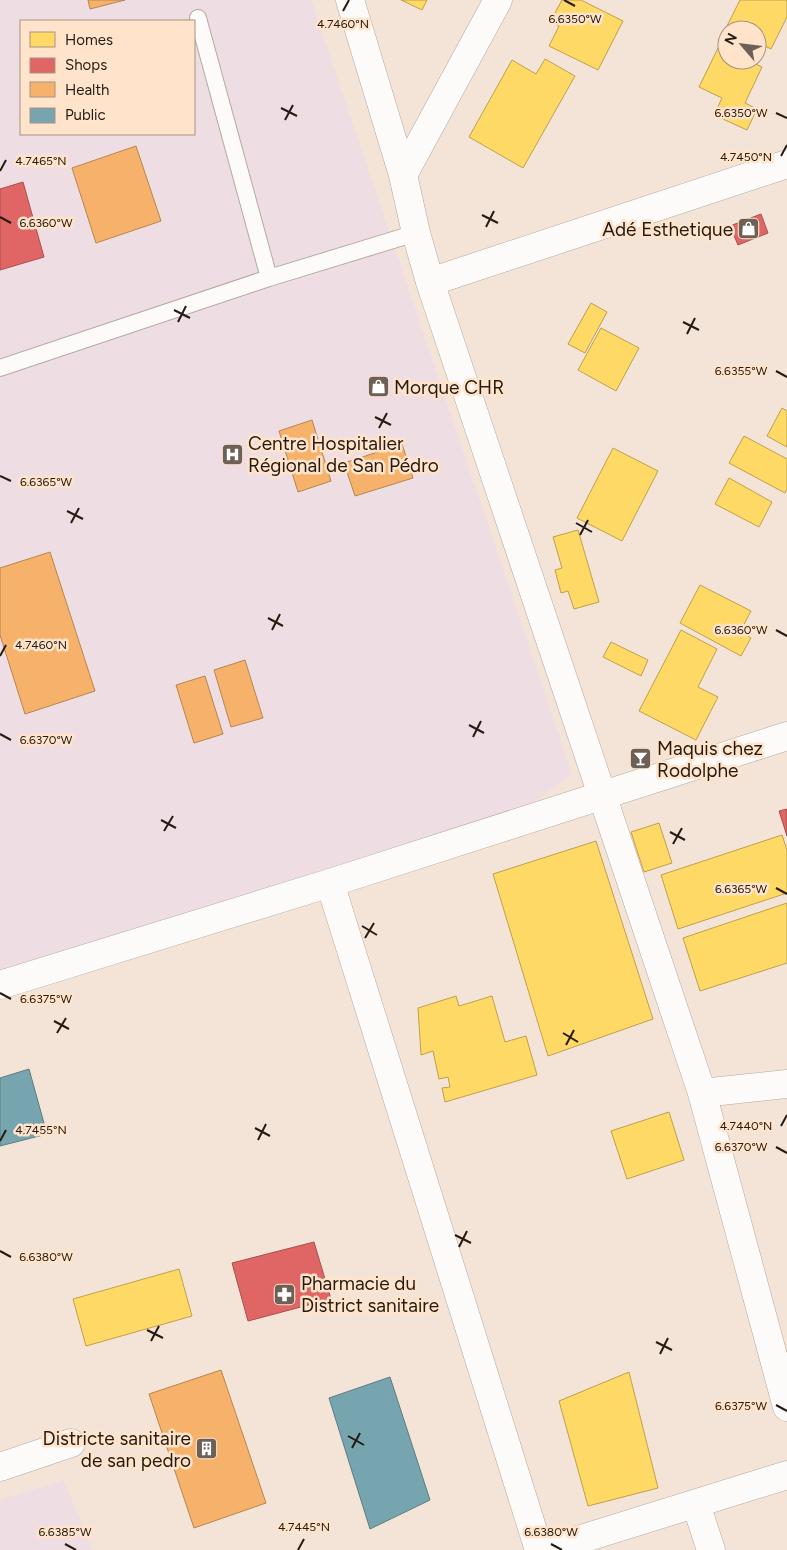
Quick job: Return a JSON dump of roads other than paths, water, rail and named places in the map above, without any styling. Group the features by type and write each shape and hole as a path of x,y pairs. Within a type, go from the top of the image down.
{"street":[{"path":"350,0 403,175 416,233 430,282 702,1093 787,1407"},
{"path":"403,175 498,0"},
{"path":"430,282 787,164"},
{"path":"0,985 330,883 787,736"},
{"path":"330,883 539,1550"},
{"path":"702,1093 787,1084"},
{"path":"0,1467 71,1443"},
{"path":"546,1550 787,1475"},
{"path":"696,1504 711,1550"}],"lane":[{"path":"198,18 269,278"},
{"path":"0,368 269,278 416,233"}],"place":[{"name":"Adé Esthetique","path":"749,229"},
{"name":"Morque CHR","path":"378,387"},
{"name":"Centre Hospitalier Régional de San Pédro","path":"232,454"},
{"name":"Maquis chez Rodolphe","path":"641,759"},
{"name":"Pharmacie du District sanitaire","path":"285,1294"},
{"name":"Districte sanitaire de san pedro","path":"207,1449"}]}
